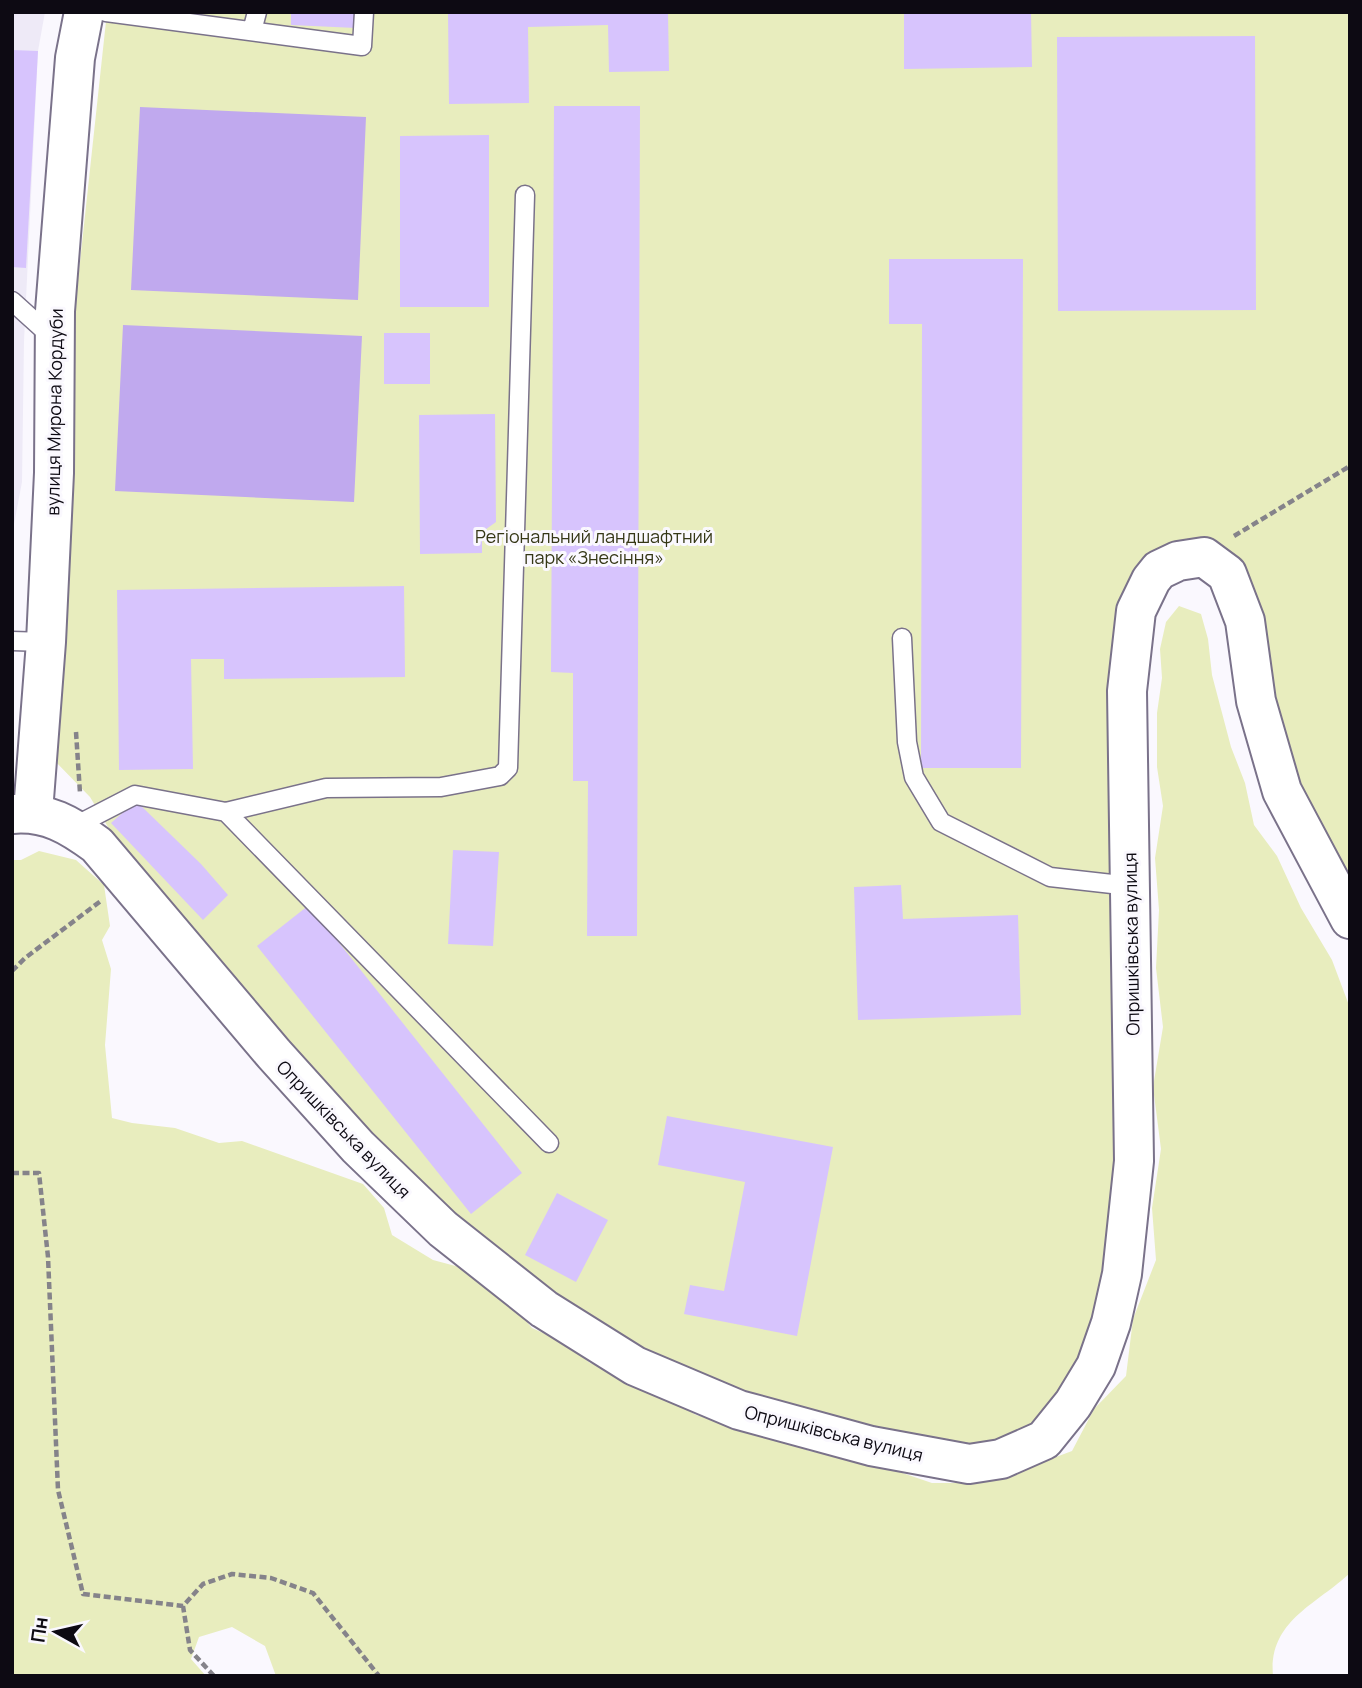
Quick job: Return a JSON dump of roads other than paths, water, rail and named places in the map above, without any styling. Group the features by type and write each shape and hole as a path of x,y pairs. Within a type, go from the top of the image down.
{"main road":[{"name":"вулиця Мирона Кордуби","path":"23,813 29,641 54,473 55,312 75,58 84,12"},
{"name":"Опришківська вулиця","path":"23,813 82,822 97,845 274,1055 358,1147 443,1229 544,1309 635,1366 739,1410 871,1446 969,1464 1001,1459 1044,1440 1073,1404 1096,1366 1111,1323 1122,1274 1134,1161 1126,691 1136,611 1159,570 1178,561 1204,557 1227,573 1245,621 1256,701 1282,791 1350,919"}],"lane":[{"path":"106,12 362,46 365,12"},
{"path":"252,31 257,12"},
{"path":"82,822 135,794 226,812 326,788 441,787 500,776 508,768 525,195"},
{"path":"12,300 55,340"},
{"path":"902,638 906,742 914,777 941,822 1050,877 1130,886"},
{"path":"226,812 549,1143"}],"park label":[{"name":"Регіональний ландшафтний парк «Знесіння»","path":"594,546"}]}
